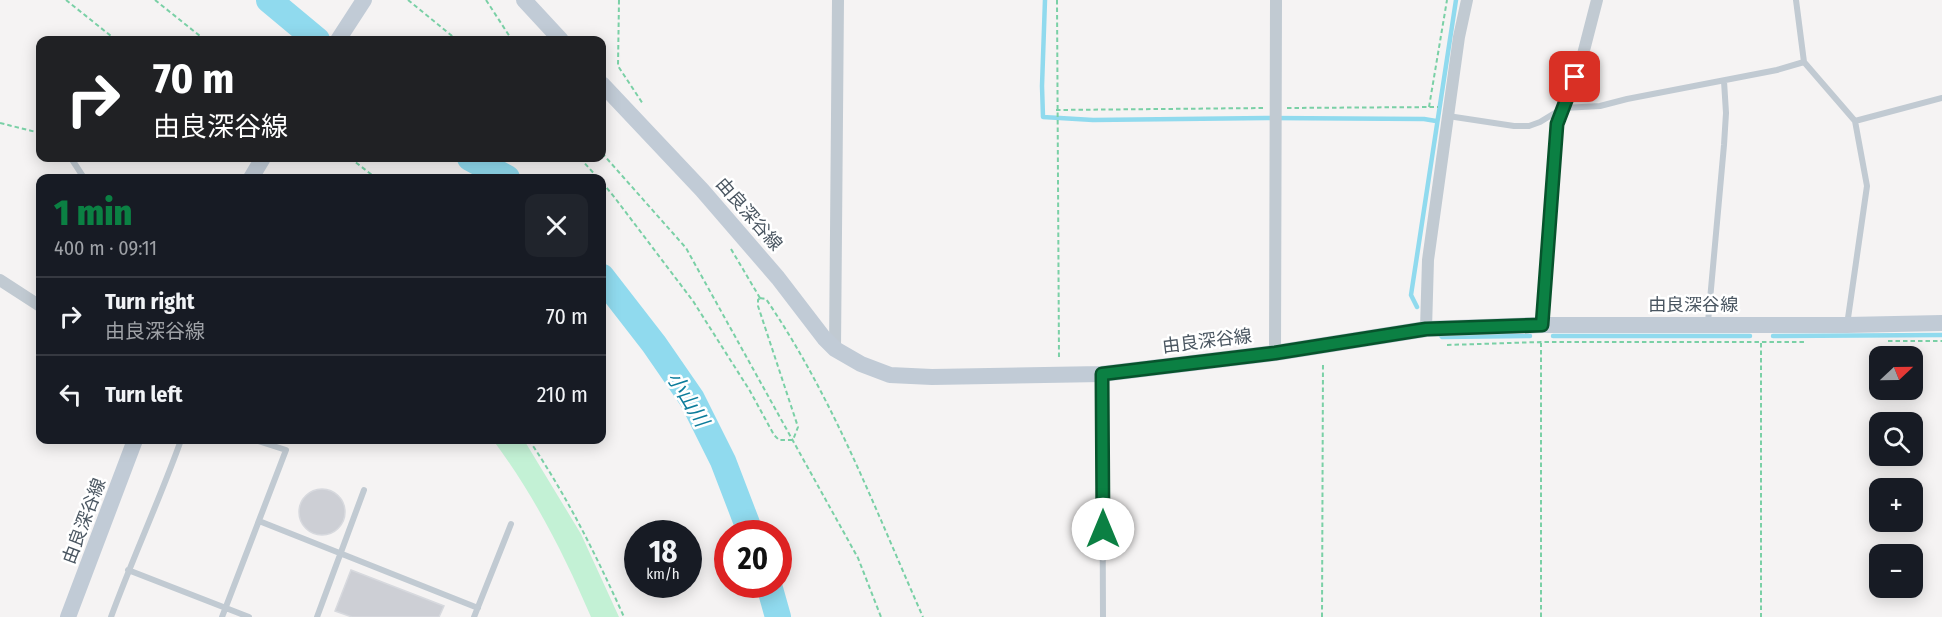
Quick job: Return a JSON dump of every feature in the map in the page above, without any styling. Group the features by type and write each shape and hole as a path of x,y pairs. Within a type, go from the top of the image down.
{"main road":[{"path":"341,36 364,0"},
{"path":"524,0 557,36"},
{"name":"由良深谷線","path":"606,88 702,190 778,278 819,332 835,349 874,370 909,377 1102,374 1275,353 1426,329 1541,334 1707,324 1761,334 1847,325 1942,323"},
{"name":"由良深谷線","path":"68,617 133,444"}],"street":[{"path":"835,349 838,0"},
{"path":"1275,353 1276,0"},
{"path":"1426,329 1428,260 1459,37 1467,0"},
{"path":"1541,334 1557,124 1581,62 1597,0"},
{"path":"0,280 36,303"}],"lane":[{"path":"1796,0 1804,62 1855,121 1867,186 1847,325"},
{"path":"1448,112 1514,126 1529,126 1563,108 1600,106 1777,70 1804,62"},
{"path":"1707,324 1725,145 1724,81"},
{"path":"1855,121 1942,98"},
{"path":"1102,374 1103,617"},
{"path":"111,617 180,444"},
{"path":"222,617 286,450 267,444"},
{"path":"317,617 364,490"},
{"path":"259,521 478,608"},
{"path":"474,617 511,524"},
{"path":"128,570 249,617"}],"path":[{"path":"66,0 111,36"},
{"path":"155,0 200,36"},
{"path":"408,0 452,36"},
{"path":"486,0 509,36"},
{"path":"618,54 619,0"},
{"path":"1057,0 1056,110 1060,374"},
{"path":"1429,107 1447,0"},
{"path":"1056,110 1429,107 1448,112"},
{"path":"0,123 36,132"},
{"path":"606,158 686,248 858,558 881,617"},
{"path":"355,162 371,174"},
{"path":"584,162 594,174"},
{"path":"606,187 693,301 774,435 779,440 793,440"},
{"path":"793,440 798,427 758,306 760,298 766,299 783,325 835,419 878,510 923,617"},
{"path":"1541,334 1541,617"},
{"path":"1446,345 1541,334 1761,334 1804,342"},
{"path":"1761,334 1761,617"},
{"path":"1880,341 1942,341"},
{"path":"1322,617 1323,344"},
{"path":"532,444 554,477 587,537 624,617"}],"green space":[{"path":"496,444 526,444 581,534 619,617 591,617 547,526"}],"building":[{"path":"322,489 338,496 345,512 338,528 322,535 306,528 299,512 306,496"},
{"path":"351,570 444,606 439,617 352,617 335,611"}],"waterway":[{"name":"小山川","path":"269,0 312,36"},
{"path":"1045,0 1043,117 1093,120 1267,118 1436,121"},
{"path":"1417,307 1411,295 1456,0"},
{"name":"小山川","path":"477,162 500,174"},
{"name":"小山川","path":"606,282 654,344 692,399 723,461 746,520"},
{"path":"1440,334 1442,337 1530,336"},
{"path":"1773,336 1942,335"},
{"path":"1553,336 1750,336"},
{"name":"小山川","path":"773,598 778,617"}],"route":[{"path":"1103,529 1102,374 1275,353 1426,329 1542,325 1557,124 1575,77"}]}
